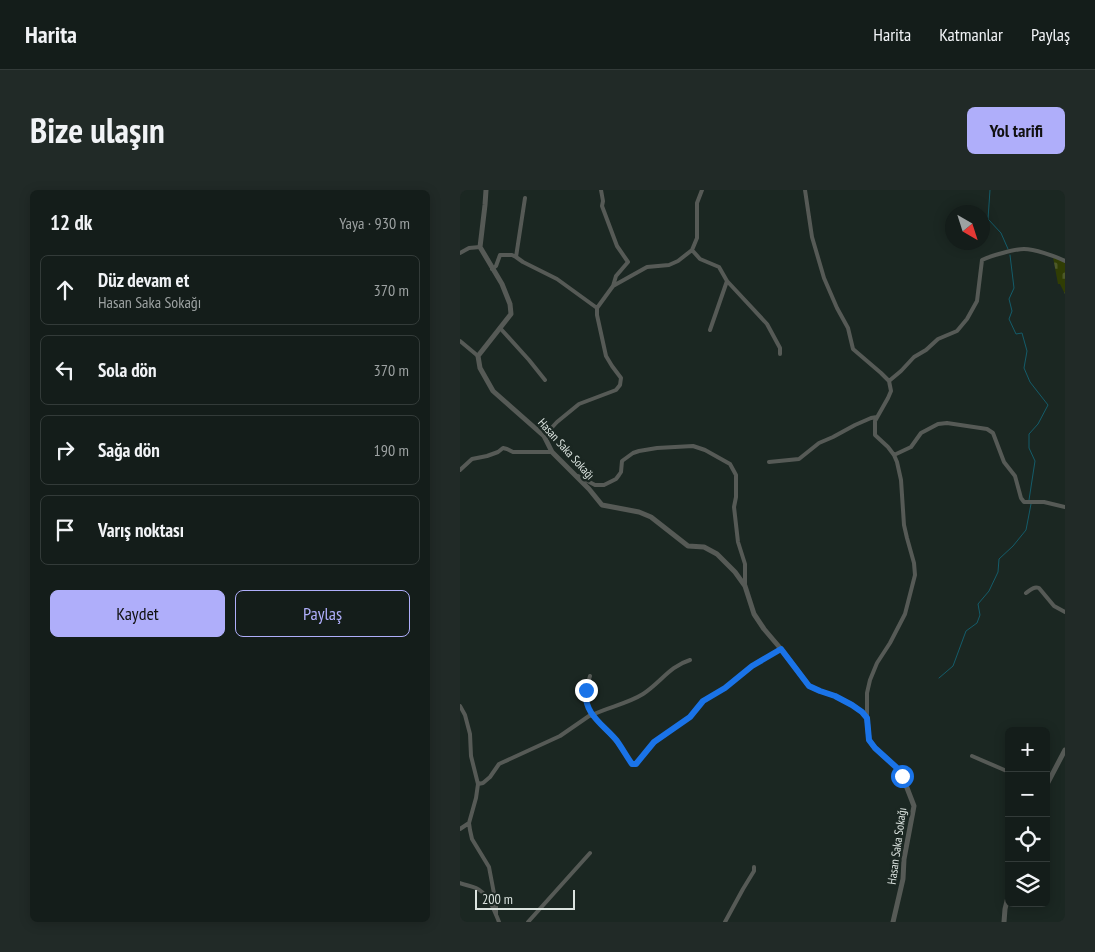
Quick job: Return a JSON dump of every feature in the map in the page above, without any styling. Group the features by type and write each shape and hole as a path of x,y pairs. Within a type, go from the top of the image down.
{"street":[{"path":"460,341 478,356 511,314 510,304 502,284 480,247 486,190"},
{"path":"544,436 578,404 616,390 620,386 621,378 606,356 596,315 597,308 613,286 616,276 628,262 617,246 602,206 601,190"},
{"path":"613,286 647,267 669,265 678,261 692,250 697,238 697,203 702,190"},
{"path":"806,190 812,237 824,278 848,328 853,349 889,382 891,391 877,417 874,426 875,435 894,455 900,472 904,524 914,563 915,575 905,614 877,663 870,680 867,693 867,718"},
{"path":"516,257 525,198"},
{"path":"460,253 469,248 480,247"},
{"path":"889,382 914,357 926,350 938,339 957,330 968,319 977,300 982,260 989,256 1023,249 1053,256 1065,261"},
{"path":"692,250 700,259 719,267 727,281 767,324 780,348 780,354"},
{"path":"492,269 496,266 500,255 512,255 522,262 558,279 597,308"},
{"path":"710,330 727,281"},
{"path":"500,328 545,380"},
{"name":"Hasan Saka Sokağı","path":"478,356 480,368 493,391 544,436 552,452 589,489 602,505 639,512 651,517 688,546 704,547 717,554 736,572 745,586 754,614 809,686 852,705 867,718 869,740 896,767 902,776 914,806 904,859 903,879 893,922"},
{"path":"769,462 798,459 819,443 855,424 877,417"},
{"path":"894,455 911,448 921,433 938,424 947,423 987,429 993,433 1004,462 1015,476 1021,498 1024,502 1044,502 1065,507"},
{"path":"574,474 595,485 604,485 616,479 621,472 622,461 633,453 657,448 694,446 730,464 736,475 734,507 738,542 745,564 745,586"},
{"path":"460,470 472,458 487,456 503,448 513,452 552,452"},
{"path":"1026,593 1036,587 1054,606 1065,612"},
{"path":"590,676 585,697 588,710 617,742 632,764 636,764 654,742 690,717 703,701 725,688 752,666 781,649"},
{"path":"478,784 483,783 490,777 499,764 560,736 588,716 639,696 674,667 690,660"},
{"path":"460,706 465,715 470,734 470,756 478,784 469,823 472,839 490,867 496,915"},
{"path":"1050,778 1065,750"},
{"path":"972,756 1005,770"},
{"path":"460,829 469,823"},
{"path":"528,922 590,853"},
{"path":"725,922 754,871 754,867"},
{"path":"460,883 477,888 484,893 490,901 499,922"},
{"path":"1004,922 1005,907"}],"green space":[{"path":"1053,257 1065,262 1065,294 1060,284 1058,284"}],"waterway":[{"path":"990,190 988,219 1001,233 1008,249"},
{"path":"1010,255 1014,288 1009,299 1012,311 1009,319 1016,334 1022,333 1027,351 1024,368 1030,382 1048,405 1038,424 1029,434 1029,448 1035,461 1029,500"},
{"path":"939,678 953,666 966,631 977,623 980,615 978,604 989,591 998,572 999,559 1026,530 1031,504"}],"route":[{"path":"586,690 588,710 617,742 632,764 636,764 654,742 690,717 703,701 725,688 758,662 781,649 809,686 835,696 862,712 867,718 869,740 896,767 902,776"}]}
